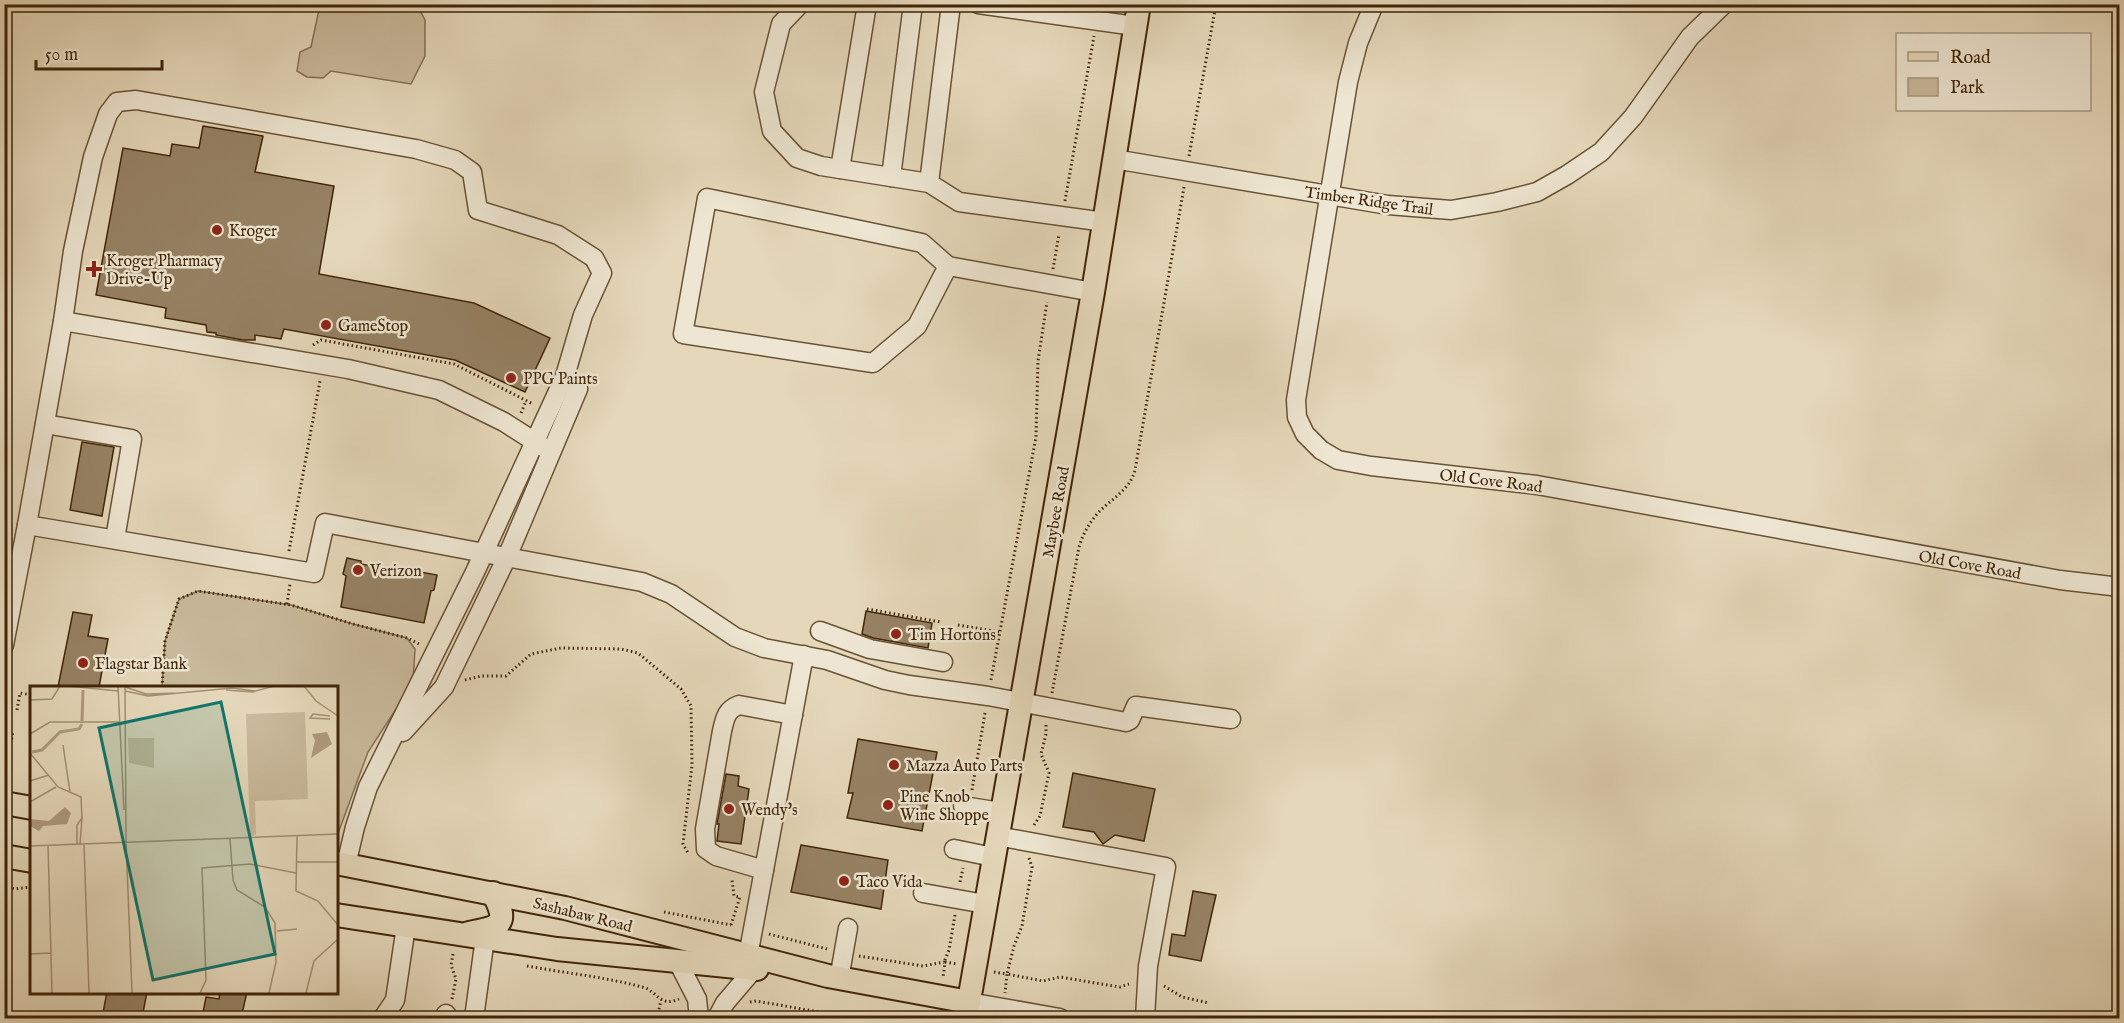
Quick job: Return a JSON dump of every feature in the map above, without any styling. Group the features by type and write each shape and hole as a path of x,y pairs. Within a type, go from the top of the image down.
{"main road":[{"name":"Maybee Road","path":"967,1010 1105,222 1137,15"},
{"path":"4,803 30,808"},
{"path":"4,856 30,861"},
{"name":"Sashabaw Road","path":"341,864 565,908 751,962 834,977 967,1010"},
{"path":"457,944 499,922 502,912 493,893"},
{"name":"Sashabaw Road","path":"338,915 406,926 457,944 484,949 557,949 678,962 751,962"}],"street":[{"path":"800,4 781,24 764,92 772,131 797,158 821,166 929,183 959,202 1105,222"},
{"path":"840,169 867,4"},
{"path":"891,177 913,4"},
{"path":"929,183 951,4"},
{"path":"978,4 1096,22 1137,15"},
{"name":"Old Cove Road","path":"1374,4 1358,43 1348,82 1296,400 1297,417 1305,434 1321,450 1338,460 1371,466 1537,485 2060,580 2120,587"},
{"name":"Timber Ridge Trail","path":"1114,159 1388,205 1451,210 1537,192 1601,152 1632,117 1690,37 1724,4"},
{"path":"4,645 45,424 73,251 93,157 108,114 117,102 136,100 416,149 455,160 472,172 478,210 558,235 594,258 602,273 584,315 565,376 429,668 368,787 341,864"},
{"path":"948,266 917,326 873,363 683,334 707,198 922,243 948,266 1093,292"},
{"path":"63,321 348,369 438,390 504,422 551,452"},
{"path":"391,744 444,687 507,557 578,389 565,376"},
{"path":"45,424 132,439 115,539"},
{"path":"27,525 314,573 325,523 642,582 671,594 735,638 764,648 847,666 885,680 988,696 1126,722 1130,720 1136,706 1231,719"},
{"path":"820,631 870,649 943,662"},
{"path":"721,1011 751,962 764,870 804,655"},
{"path":"764,870 716,856 699,854 725,716 732,708 739,705 794,711"},
{"path":"963,806 1001,812"},
{"path":"954,849 1031,842 1166,867 1148,966 1145,1018"},
{"path":"923,893 985,904"},
{"path":"383,1018 395,1000 406,926"},
{"path":"834,977 843,927"},
{"path":"474,1018 484,949"},
{"path":"678,962 697,999 699,1018"},
{"name":"Sashabaw Road","path":"967,1010 1060,1018"}],"path":[{"path":"1007,983 1014,946 1022,926 1032,867 1028,855 1034,824 1040,816 1049,773 1041,754 1083,535 1096,515 1126,488 1134,475 1216,4"},
{"path":"975,768 1036,437 1038,361 1096,22"},
{"path":"287,560 320,381"},
{"path":"519,417 526,401"},
{"path":"287,604 291,579"},
{"path":"162,686 165,641 178,598 198,591 287,604 407,638 419,644 420,664 429,668"},
{"path":"867,609 941,622"},
{"path":"958,625 999,632"},
{"path":"449,678 460,682 481,675 506,676 531,654 561,648 621,649 638,653 681,689 691,706 692,765 683,844 699,854"},
{"path":"17,711 20,693 30,695"},
{"path":"4,779 14,731"},
{"path":"723,875 733,880 734,896 740,897 731,925"},
{"path":"4,885 14,889 30,887"},
{"path":"447,1012 456,979 451,965 457,944 484,949"},
{"path":"520,965 645,987 661,1000 670,1002 681,997 697,999"},
{"path":"1007,974 1042,981 1060,977 1120,987 1138,980 1167,987 1182,997 1209,1003"},
{"path":"657,1018 661,1000"},
{"path":"721,1011 756,1001 854,1018"}],"green space":[{"path":"320,5 417,5 425,20 425,56 411,84 331,71 323,78 307,77 297,71 300,52 311,47"},
{"path":"198,591 291,605 407,638 415,649 413,683 368,752 338,834 338,686 162,686 165,641 179,599"}],"building":[{"name":"Kroger","path":"203,126 263,136 255,172 334,186 319,274 474,303 550,338 525,392 455,360 284,329 281,339 255,335 255,340 243,340 207,332 206,325 165,318 166,308 96,295 123,148 170,156 172,144 199,148"},
{"path":"82,442 114,447 102,516 70,510"},
{"path":"347,558 361,561 361,564 420,576 421,572 437,575 424,623 341,607 346,576 343,574"},
{"name":"Tim Hortons","path":"866,611 932,623 928,648 862,634"},
{"name":"Flagstar Bank","path":"73,612 92,615 88,636 108,639 99,686 58,686"},
{"path":"858,739 937,752 922,831 847,818 853,793 848,793"},
{"path":"1073,773 1155,789 1144,841 1115,835 1103,844 1094,832 1063,827"},
{"name":"Wendy's","path":"726,774 739,776 738,786 749,789 741,844 717,841 719,824 717,824"},
{"path":"801,845 888,860 881,909 791,892"},
{"path":"1193,891 1216,895 1201,961 1169,955 1172,934 1185,936"},
{"path":"107,993 147,993 142,1018 102,1018"},
{"path":"220,993 247,993 241,1018 202,1018 206,997 219,999"}],"place":[{"name":"Kroger","path":"217,230"},
{"name":"Kroger Pharmacy Drive-Up","path":"94,269"},
{"name":"GameStop","path":"326,325"},
{"name":"PPG Paints","path":"511,378"},
{"name":"Verizon","path":"358,570"},
{"name":"Tim Hortons","path":"896,634"},
{"name":"Flagstar Bank","path":"83,663"},
{"name":"Mazza Auto Parts","path":"894,765"},
{"name":"Pine Knob Wine Shoppe","path":"888,805"},
{"name":"Wendy's","path":"729,809"},
{"name":"Taco Vida","path":"844,881"}]}
